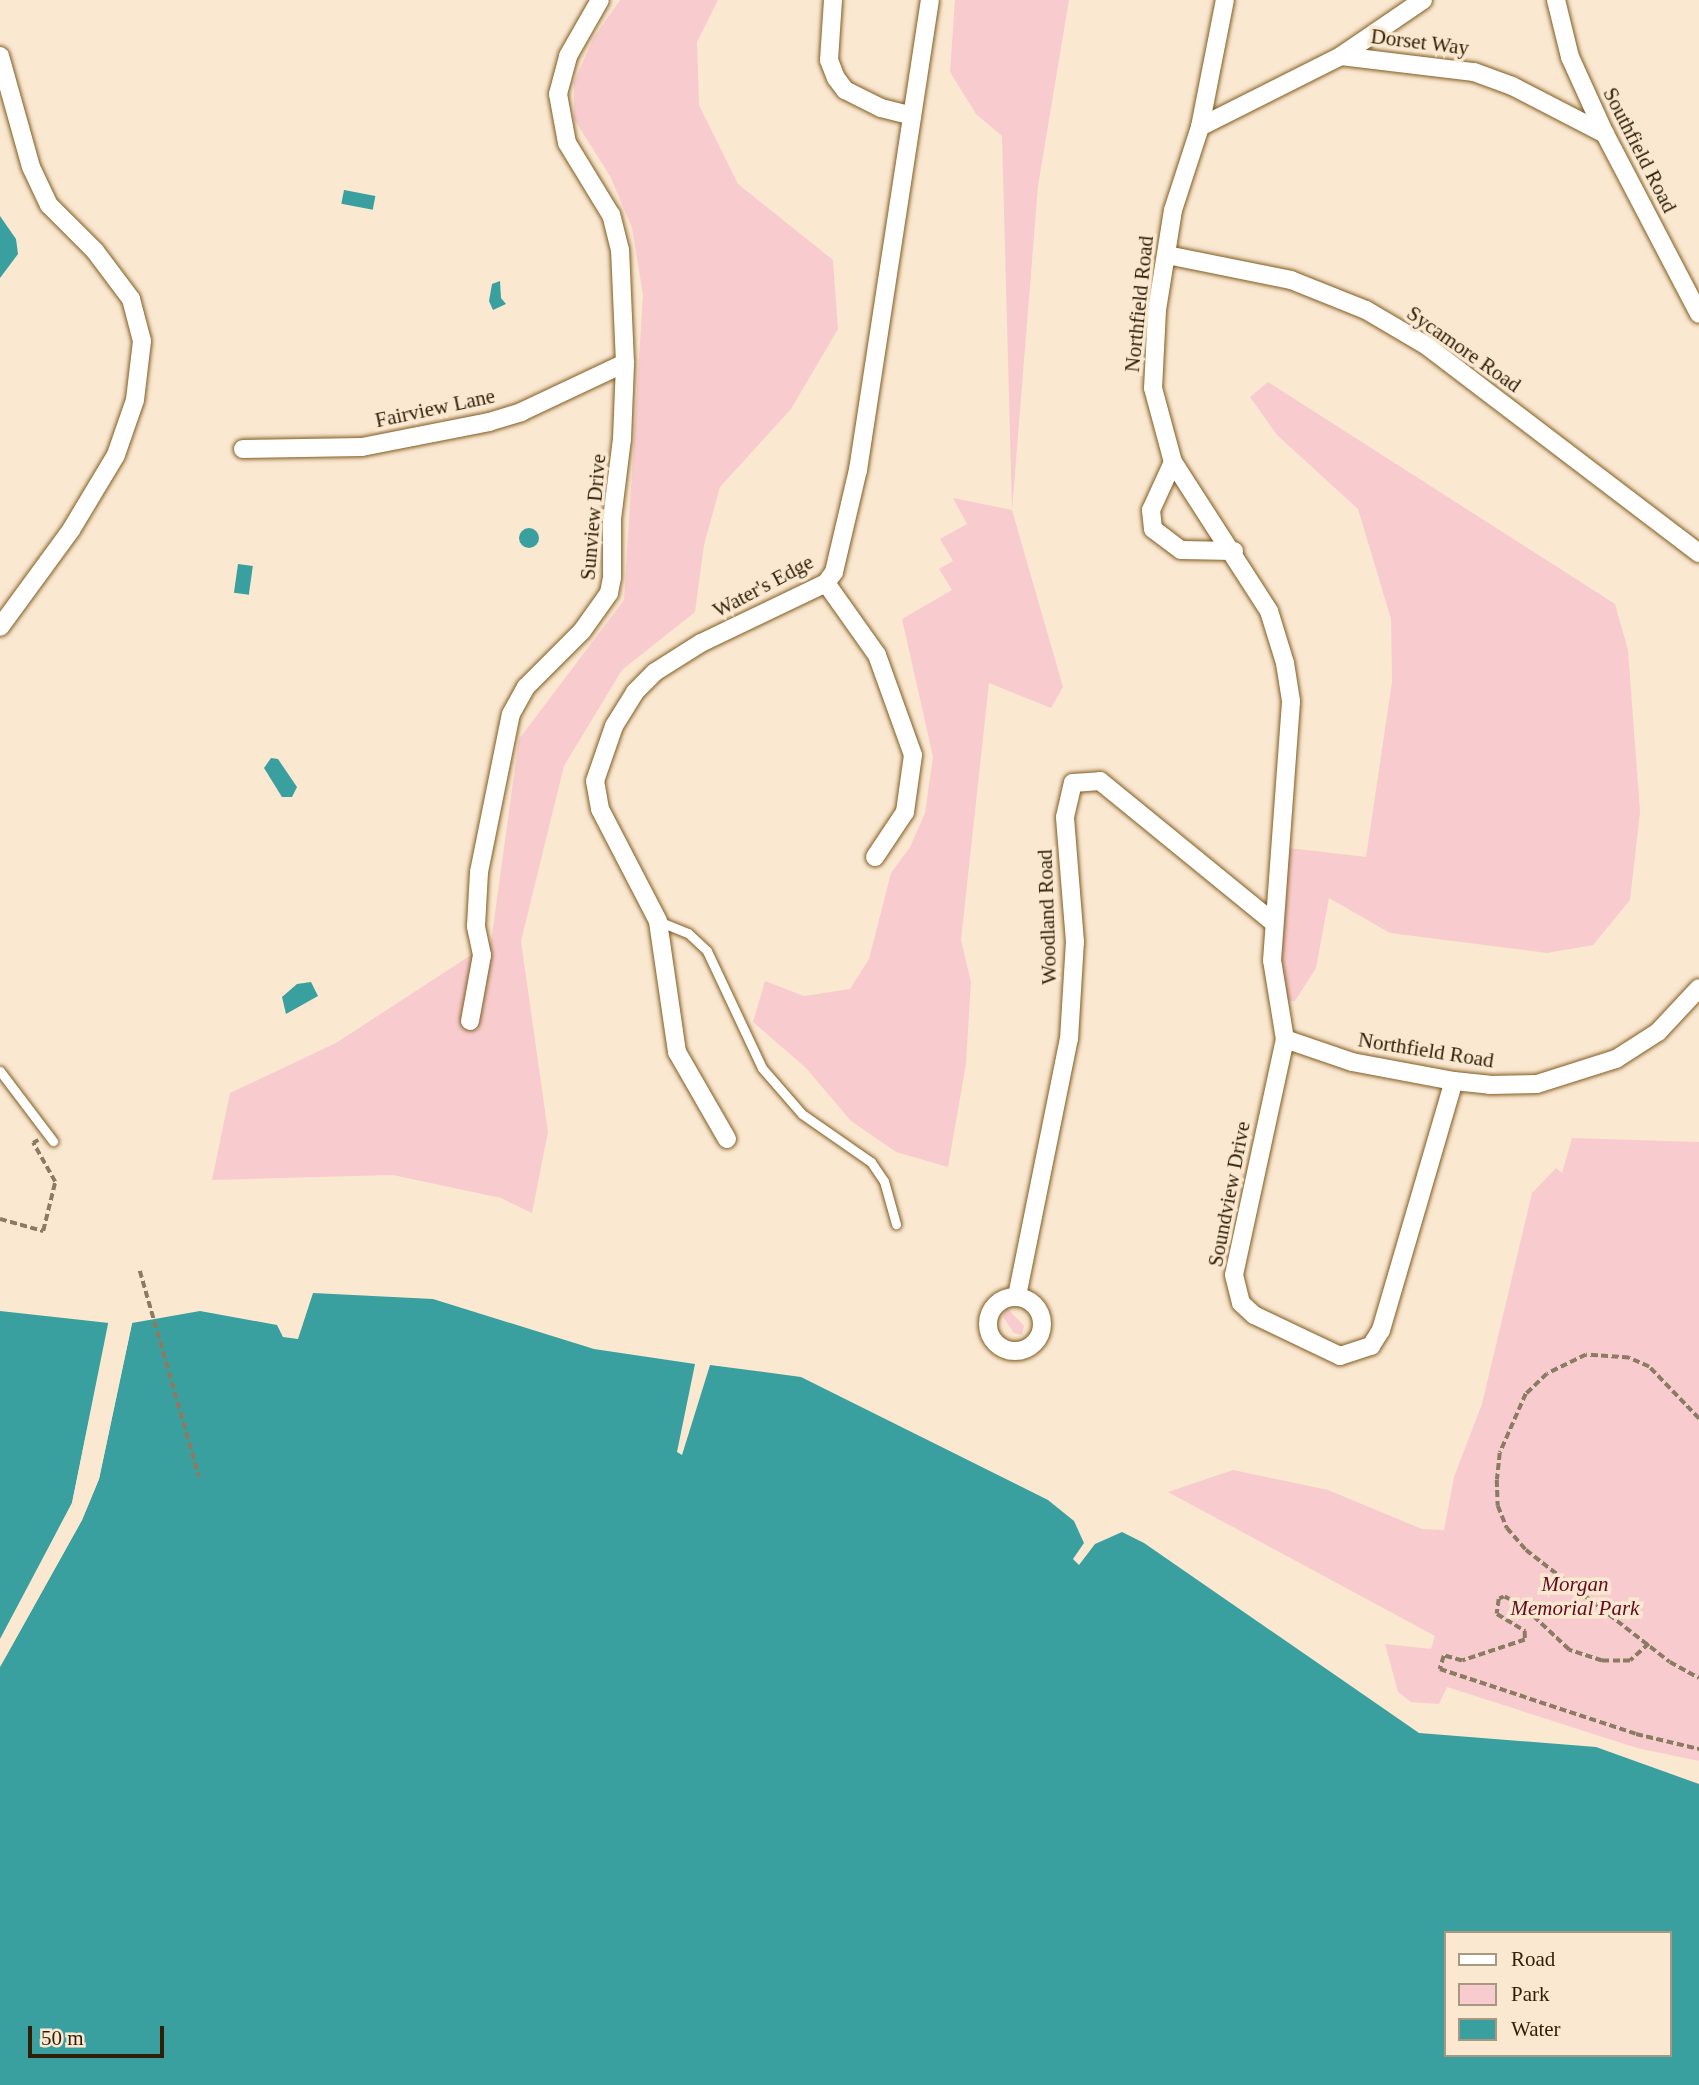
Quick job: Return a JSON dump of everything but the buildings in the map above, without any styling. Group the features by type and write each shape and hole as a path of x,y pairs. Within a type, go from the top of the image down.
{"street":[{"name":"Sunview Drive","path":"470,1021 482,955 476,926 479,872 511,715 526,687 582,631 609,593 625,363 620,250 611,215 568,143 559,107 568,56 600,0"},
{"path":"833,0 829,60 836,78 845,90 881,108 912,116"},
{"name":"Water's Edge","path":"727,1139 677,1052 658,921 600,809 595,781 614,726 655,672 701,643 826,583 839,558 858,470 930,0"},
{"name":"Northfield Road","path":"1225,0 1200,127 1173,211 1153,345 1153,388 1173,462 1234,551 1269,611 1286,663 1291,702 1273,922"},
{"path":"1200,127 1341,56 1423,0"},
{"name":"Southfield Road","path":"1556,0 1570,57 1605,134 1699,314"},
{"path":"0,55 31,167 49,205 95,251 131,299 142,341 135,400 116,456 71,530 0,626"},
{"name":"Dorset Way","path":"1341,56 1474,72 1512,86 1605,134"},
{"name":"Sycamore Road","path":"1167,255 1291,280 1366,310 1427,346 1699,553"},
{"name":"Fairview Lane","path":"243,449 362,447 489,422 521,412 625,363"},
{"path":"1173,462 1151,510 1153,529 1181,550 1234,551"},
{"path":"826,583 877,655 914,755 905,812 875,857"},
{"name":"Woodland Road","path":"1017,1296 1069,1040 1075,942 1065,817 1073,783 1100,780 1273,922"},
{"name":"Soundview Drive","path":"1273,922 1273,982 1285,1039 1237,1256 1235,1284 1241,1303 1254,1315 1340,1356 1366,1350 1381,1330 1454,1081"},
{"name":"Northfield Road","path":"1285,1039 1352,1062 1490,1086 1569,1077 1616,1059 1658,1032 1699,988"}],"lane":[{"path":"658,921 688,933 708,951 762,1068 802,1114 871,1162 884,1181 897,1224"},
{"path":"3,1076 50,1138"}],"path":[{"path":"0,1219 43,1231 53,1203 55,1182 33,1143 50,1138"},
{"path":"140,1271 199,1476"},
{"path":"1699,1419 1649,1367 1629,1358 1586,1355 1547,1374 1525,1394 1500,1452 1498,1506 1507,1528 1527,1549 1649,1644 1699,1678"},
{"path":"1649,1644 1630,1661 1602,1661 1569,1650 1520,1604 1504,1597 1499,1599 1497,1614 1525,1631 1525,1640 1462,1661 1444,1656 1440,1669 1636,1734 1699,1749"}],"green space":[{"path":"620,0 718,0 697,42 699,105 738,184 833,260 838,329 791,409 720,487 704,545 695,612 622,670 564,766 521,941 548,1132 532,1213 501,1198 393,1175 212,1180 230,1093 336,1043 491,942 519,739 624,600 643,295 632,228 610,176 574,119 574,82 594,37"},
{"path":"955,0 1069,0 1038,186 1012,510 1002,136 976,114 950,72"},
{"path":"1268,382 1615,604 1628,650 1640,812 1630,900 1593,945 1547,953 1390,933 1329,898 1316,968 1295,1001 1284,1001 1279,980 1288,848 1366,857 1392,682 1391,619 1358,509 1277,435 1250,397"},
{"path":"953,498 1012,510 1063,687 1051,708 989,683 961,940 971,982 966,1064 948,1167 896,1152 851,1121 806,1068 753,1022 765,981 804,996 850,989 869,959 891,873 910,847 925,813 933,757 902,619 952,590 939,569 953,561 940,539 967,524"},
{"name":"Morgan Memorial Park","path":"1572,1138 1699,1142 1699,1761 1637,1748 1447,1687 1439,1704 1411,1702 1398,1692 1385,1644 1431,1649 1435,1636 1168,1492 1233,1470 1328,1490 1422,1529 1444,1530 1454,1477 1482,1404 1532,1193 1556,1168 1562,1173"},
{"path":"1007,1308 1024,1326 1022,1335 1014,1333 1003,1317"}],"water":[{"path":"344,190 375,196 373,210 341,204"},
{"path":"0,216 16,239 18,254 0,278"},
{"path":"500,281 501,298 506,304 493,310 489,301 492,284"},
{"path":"525,528 533,528 539,538 533,548 525,548 519,542 519,534"},
{"path":"238,564 253,566 249,595 234,593"},
{"path":"271,758 278,759 297,787 292,797 282,797 264,768"},
{"path":"311,982 318,996 286,1014 282,997 297,984"},
{"path":"313,1293 433,1299 594,1349 695,1364 677,1452 682,1455 710,1365 801,1377 1048,1500 1074,1521 1084,1543 1073,1559 1079,1565 1095,1544 1122,1532 1144,1543 1419,1733 1596,1747 1699,1784 1699,2085 0,2085 0,1667 82,1520 99,1479 132,1323 200,1311 277,1325 283,1337 298,1339"},
{"path":"0,1311 109,1323 72,1503 0,1639"}],"pier":[{"path":"109,1319 112,1324 75,1504 0,1642 72,1503"},
{"path":"133,1319 99,1479 82,1520 0,1667 95,1477 129,1322"}]}
